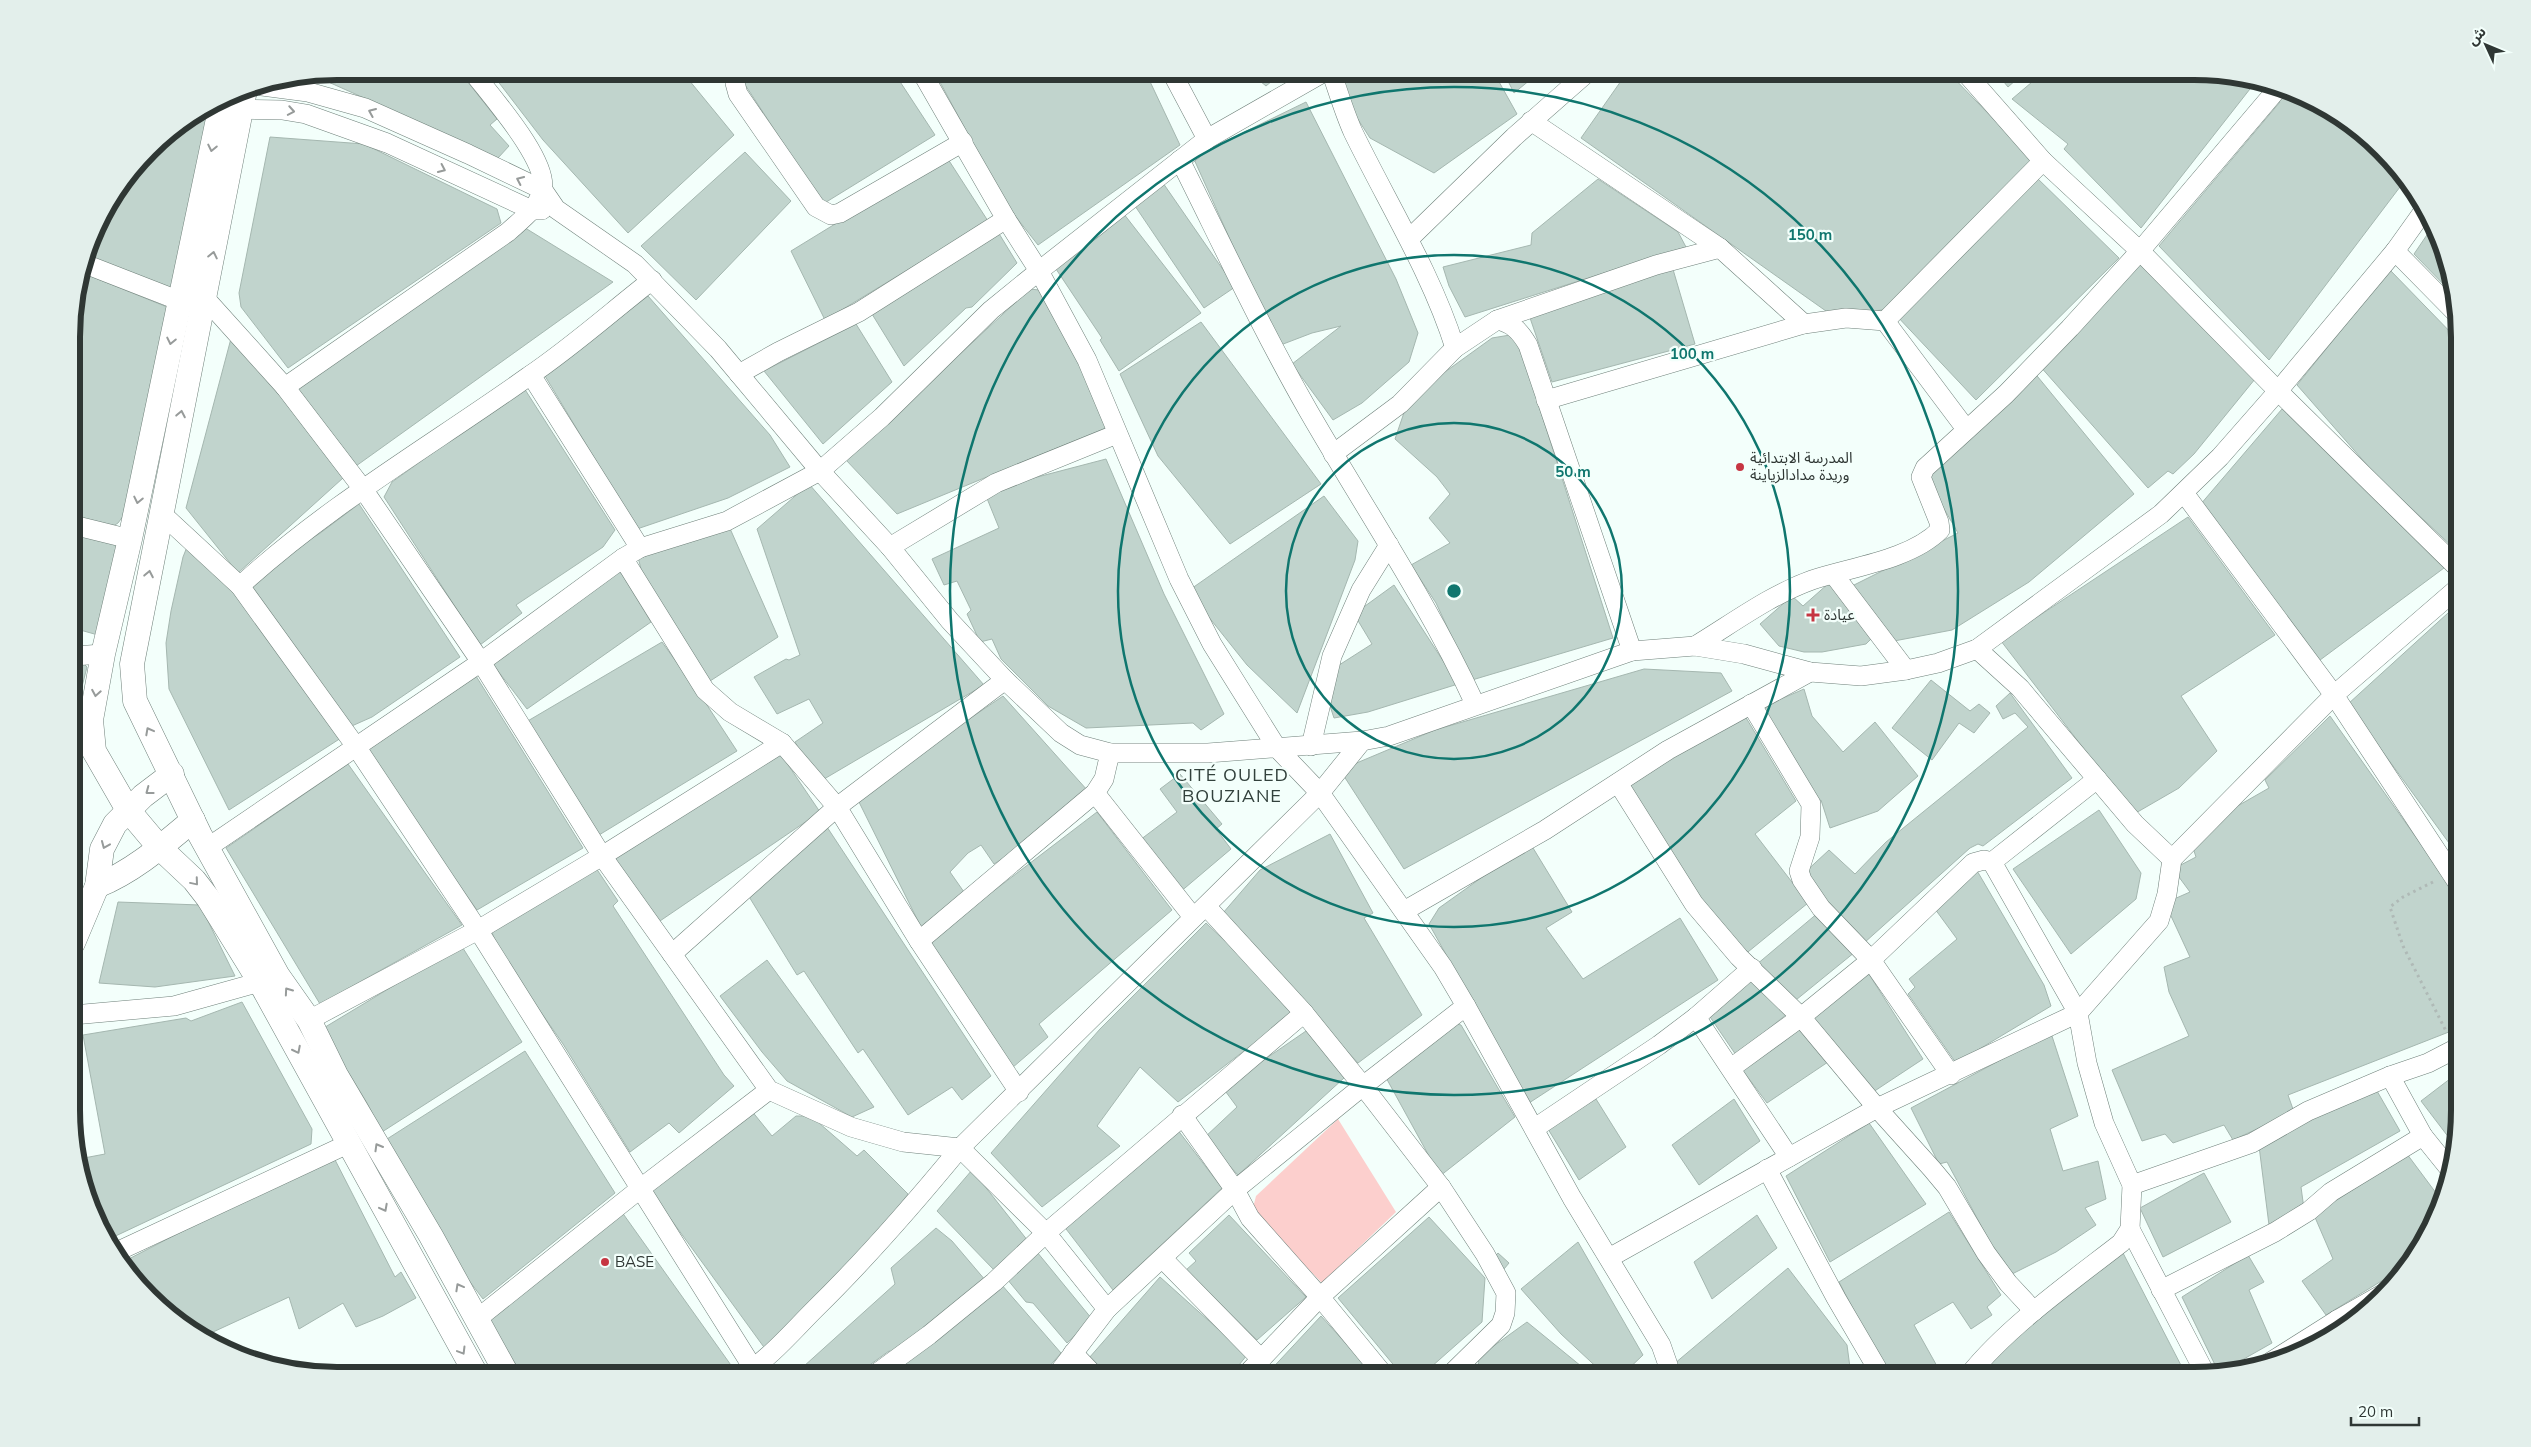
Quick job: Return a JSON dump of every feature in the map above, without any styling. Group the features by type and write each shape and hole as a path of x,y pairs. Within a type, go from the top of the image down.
{"street":[{"path":"479,80 531,149 541,169 543,190 556,210 635,264 652,280 739,374 820,471 890,547 950,621 1005,680 1061,733 1080,745 1110,754 1208,753 1362,741 1420,726 1475,704 1632,651 1695,646 1744,654 1810,672 1861,676 1906,670 1938,663 1977,649 2161,514 2220,457 2395,251 2420,216"},
{"path":"735,80 743,101 816,207 831,215 840,212 963,142"},
{"path":"926,80 1038,271 1086,360 1191,602 1212,644 1277,748 1320,794 1443,967 1535,1128 1572,1198 1661,1345 1665,1367"},
{"path":"1176,80 1207,139"},
{"path":"207,848 481,662 623,558 640,548 727,521 820,471 882,417 991,310 1038,271 1207,139 1310,80"},
{"path":"1334,80 1352,129 1408,240 1444,317 1454,348"},
{"path":"1408,240 1531,121 1579,80"},
{"path":"1972,80 2043,161 2140,251 2451,561"},
{"path":"276,88 308,92 364,108 543,190"},
{"path":"1695,646 1777,596 1813,580 1916,548 1940,530 1939,522 1924,488 1921,477 1922,472 1966,429 2006,394 2070,328 2140,251 2274,93"},
{"path":"232,103 306,114 387,143 532,210 556,210"},
{"path":"227,105 180,301 130,539 103,654 91,720 94,751 128,810 160,848 190,875 208,898 260,982 472,1367"},
{"path":"228,105 204,297 132,664 132,683 135,701 207,848 278,976 309,1020 336,1075 503,1367"},
{"path":"1531,121 1720,248 1804,324"},
{"path":"1180,160 1286,371 1458,666 1475,704"},
{"path":"1885,321 2043,161"},
{"path":"285,387 508,232 532,210 543,190"},
{"path":"739,374 778,352 859,312 1006,219"},
{"path":"1333,454 1400,404 1454,348 1496,320 1656,264 1720,248"},
{"path":"2395,251 2449,307"},
{"path":"91,266 180,301"},
{"path":"240,586 276,553 363,489 531,375 652,280"},
{"path":"204,297 285,387 363,489 481,662 602,856 769,1090 851,1127 903,1142 960,1148 1046,1233 1107,1309"},
{"path":"1546,400 1804,324 1846,318 1885,321 1966,429"},
{"path":"1496,320 1507,322 1522,335 1632,651"},
{"path":"531,375 640,548"},
{"path":"890,547 996,483 1117,434"},
{"path":"2184,492 2334,694 2451,867"},
{"path":"161,513 240,586 356,748 478,930 641,1188 747,1367"},
{"path":"80,526 130,539"},
{"path":"1311,746 1332,656 1361,590 1389,545"},
{"path":"623,558 705,690 730,712 782,743 837,807 919,942 1018,1092"},
{"path":"1834,575 1906,670"},
{"path":"1609,1258 1877,1108 1951,1075 2078,1013 2159,922 2167,894 2172,859 2334,694 2451,594"},
{"path":"1977,649 2020,688 2135,824 2172,859"},
{"path":"80,656 103,654"},
{"path":"1404,911 1544,830 1668,750 1810,672"},
{"path":"672,954 837,807 1005,680"},
{"path":"1751,704 1811,804 1810,837 1799,871 1802,880 1821,908 1871,960 1951,1075"},
{"path":"757,1367 837,1287 910,1209 960,1148 1320,794 1362,741"},
{"path":"309,1020 478,930 602,856 782,743"},
{"path":"919,942 1095,793 1104,779 1110,754"},
{"path":"80,928 97,886 102,849 115,824 128,810 172,774"},
{"path":"1992,862 2097,779"},
{"path":"1618,783 1694,904 1739,957 1801,1017 1877,1108 1947,1187 1986,1252 2008,1283 2034,1312"},
{"path":"1095,793 1200,911 1304,1013 1441,1187 1485,1254 1506,1293 1507,1303 1500,1326 1458,1367"},
{"path":"97,886 119,877 160,848 194,820"},
{"path":"1731,1068 1801,1017 1871,960 1973,863 1984,860 1992,862 2078,1013 2087,1063 2104,1123 2132,1185 2130,1230 2202,1367"},
{"path":"1535,1128 1659,1045 1696,1017 1752,968"},
{"path":"80,1014 174,1006 260,982"},
{"path":"1063,1367 1107,1309 1235,1190 1363,1086 1466,1006"},
{"path":"885,1367 929,1335 994,1282 1046,1233 1304,1013"},
{"path":"1696,1017 1789,1157"},
{"path":"2132,1185 2252,1143 2308,1111 2390,1076 2428,1063 2451,1051"},
{"path":"2390,1076 2423,1136 2445,1163"},
{"path":"477,1319 641,1188 769,1090"},
{"path":"1182,1116 1235,1190 1250,1218 1320,1297 1377,1367"},
{"path":"2161,1290 2275,1232 2309,1212 2331,1192 2423,1136"},
{"path":"121,1250 350,1143"},
{"path":"1767,1169 1836,1298 1876,1367"},
{"path":"1254,1367 1320,1297 1441,1187"},
{"path":"1976,1367 2034,1312 2121,1243 2130,1230"},
{"path":"1162,1258 1261,1359"},
{"path":"1073,1353 1086,1367"}],"path":[{"path":"2451,878 2403,897 2390,907 2403,946 2451,1037"}],"shaded area":[{"path":"1338,1119 1396,1212 1322,1283 1252,1212 1256,1196"}],"building":[{"path":"466,80 497,119 490,125 509,146 498,158 326,81"},
{"path":"497,80 689,80 734,135 628,233 543,140"},
{"path":"742,80 899,80 935,135 823,204"},
{"path":"939,80 1149,80 1180,145 1038,245 1005,203"},
{"path":"1259,80 1273,80 1266,86"},
{"path":"1348,80 1498,80 1517,114 1434,173 1370,138 1339,90"},
{"path":"1508,80 1530,80 1514,93"},
{"path":"1622,80 1956,80 2036,163 1894,303 1882,310 1833,316 1581,138"},
{"path":"2002,80 2016,80 2008,87"},
{"path":"2034,80 2194,80 2227,82 2252,87 2141,228 2064,149 2068,144 2012,99"},
{"path":"2278,95 2292,100 2337,123 2376,155 2401,185 2269,360 2159,246 2280,102 2275,98"},
{"path":"1306,102 1396,279 1418,333 1409,362 1362,403 1333,420 1292,364 1341,326 1312,333 1278,346 1193,157"},
{"path":"207,115 210,116 171,288 93,258 114,209 133,181 155,155 181,133"},
{"path":"270,137 364,144 497,209 501,223 288,368 241,307 239,293"},
{"path":"745,152 791,201 696,300 641,246"},
{"path":"946,156 988,221 825,320 791,251"},
{"path":"2035,176 2119,258 1976,400 1895,314"},
{"path":"1598,179 1678,232 1686,247 1465,317 1449,286 1443,267 1531,245 1532,233"},
{"path":"1163,183 1235,287 1204,308 1133,203"},
{"path":"1120,209 1201,313 1119,371 1100,340 1102,338 1052,263"},
{"path":"522,226 613,282 356,466 296,387"},
{"path":"998,232 1017,263 972,307 966,308 904,366 872,314"},
{"path":"2428,233 2446,287 2414,254"},
{"path":"2138,263 2255,379 2194,454 2173,474 2168,471 2148,488 2039,365"},
{"path":"1672,266 1695,344 1552,382 1528,312"},
{"path":"2390,270 2451,332 2451,545 2375,474 2297,385"},
{"path":"88,275 167,307 124,515 118,523 110,528 80,519 80,337 82,304"},
{"path":"1030,289 1039,290 1063,323 1108,427 897,514 846,460"},
{"path":"648,296 770,435 790,467 728,498 637,529 545,376"},
{"path":"1201,322 1321,484 1230,544 1158,456 1120,374"},
{"path":"856,324 892,382 823,444 764,371"},
{"path":"233,331 343,478 238,573 186,508"},
{"path":"1516,334 1613,638 1472,680 1436,603 1411,565 1450,543 1429,518 1450,494 1437,477 1395,439 1409,398 1492,338"},
{"path":"2033,371 2134,494 2029,582 1952,630 1894,641 1850,587 1958,533 1924,474"},
{"path":"524,388 615,530 603,547 516,605 522,613 480,645 384,497 392,482"},
{"path":"2282,409 2444,568 2316,663 2200,505"},
{"path":"1106,459 1164,594 1224,714 1201,730 1193,723 1086,728 1048,706 1001,659 992,639 980,642 967,614 971,610 957,581 944,585 932,559 999,528 984,491"},
{"path":"809,484 984,685 819,782 795,742 823,723 809,699 777,714 754,677 786,659 789,660 800,655 757,529"},
{"path":"1324,496 1358,541 1355,560 1297,713 1247,665 1188,591"},
{"path":"359,504 460,657 372,717 345,729 246,583 278,557 319,534"},
{"path":"2188,517 2275,635 2181,696 2217,751 2179,788 2134,814 2001,641"},
{"path":"728,524 778,637 707,683 645,585 637,553"},
{"path":"80,535 118,544 98,635 80,630"},
{"path":"191,537 202,542 341,738 229,810 169,689 166,643 183,557"},
{"path":"611,571 621,573 651,622 527,709 488,658"},
{"name":"عيادة","path":"1829,583 1873,637 1866,644 1822,652 1804,652 1779,646 1760,624 1792,596 1803,606"},
{"path":"1394,585 1458,684 1368,712 1334,718 1326,694 1336,667 1372,644 1354,614"},
{"path":"2451,610 2451,846 2348,704"},
{"path":"662,642 737,751 599,835 526,722"},
{"path":"80,660 87,667 80,694"},
{"path":"1644,669 1721,673 1732,691 1404,869 1340,770 1435,730"},
{"path":"476,676 583,848 477,910 363,749"},
{"path":"1931,680 1970,711 1979,704 1990,713 1974,733 1959,723 1932,760 1892,728"},
{"path":"1804,689 1812,716 1843,752 1875,722 1918,776 1878,811 1830,828 1821,800 1814,802 1760,708"},
{"path":"2010,693 2072,778 1983,846 1978,844 1970,848 1864,943 1801,876 1829,850 1855,874 1886,842 2028,727 2015,713 2003,719 1996,706"},
{"path":"1003,696 1088,791 1033,839 994,864 981,845 968,853 950,872 964,892 921,927 856,796"},
{"path":"1745,716 1796,801 1755,834 1808,903 1743,956 1657,839 1625,786 1683,745"},
{"path":"2330,716 2451,887 2451,1031 2288,1095 2294,1112 2233,1140 2224,1125 2173,1143 2165,1134 2142,1141 2112,1070 2189,1036 2169,992 2164,967 2190,957 2165,903 2190,892 2173,869 2196,857 2193,848 2234,808 2269,788 2265,780"},
{"path":"778,750 820,812 657,923 612,855"},
{"path":"348,764 462,925 320,1004 226,848"},
{"path":"1180,774 1222,824 1216,829 1231,849 1179,893 1140,840 1177,812 1160,789"},
{"path":"2099,810 2141,873 2136,899 2071,954 2013,869"},
{"path":"1097,812 1172,910 1039,1024 1048,1037 1012,1068 928,941"},
{"path":"827,827 991,1076 962,1100 952,1087 908,1115 863,1049 858,1053 804,971 797,975 748,895"},
{"path":"1330,834 1373,913 1364,918 1422,1015 1358,1063 1223,913 1260,870"},
{"path":"1530,843 1572,912 1546,928 1583,979 1680,918 1718,980 1529,1103 1429,924 1439,908"},
{"path":"596,868 618,901 613,906 724,1075 734,1086 679,1133 669,1123 630,1152 563,1044 500,953 491,930"},
{"path":"1976,869 2044,985 2051,1006 1956,1063 1908,994 1915,987 1909,979 1957,939 1935,909"},
{"path":"118,902 200,905 235,976 155,987 99,983"},
{"path":"1819,912 1855,952 1791,1004 1756,965"},
{"path":"1206,923 1244,959 1293,1013 1178,1102 1140,1067 1097,1126 1120,1146 1042,1207 991,1153 1100,1029"},
{"path":"461,945 522,1042 382,1132 367,1103 322,1029"},
{"path":"767,960 874,1107 852,1117 787,1081 762,1052 720,996"},
{"path":"1865,968 1923,1059 1867,1096 1814,1021 1814,1011"},
{"path":"1753,975 1787,1014 1736,1055 1708,1014"},
{"path":"242,1002 312,1129 311,1144 114,1237 94,1192 85,1158 105,1154 83,1035 186,1018 191,1021"},
{"path":"1449,1022 1461,1025 1515,1117 1440,1176 1384,1074"},
{"path":"1798,1023 1828,1062 1767,1103 1741,1068"},
{"path":"1306,1031 1344,1078 1238,1175 1204,1138 1237,1107 1223,1088"},
{"path":"2051,1033 2078,1116 2050,1129 2063,1171 2098,1161 2106,1199 2085,1208 2096,1225 2056,1252 2008,1276 1947,1162 1939,1164 1911,1108"},
{"path":"525,1051 615,1193 483,1299 461,1270 387,1139"},
{"path":"2451,1078 2449,1138 2421,1101"},
{"path":"2373,1084 2400,1131 2301,1187 2304,1209 2269,1225 2259,1146"},
{"path":"1596,1099 1626,1147 1579,1180 1548,1129"},
{"path":"1734,1099 1760,1141 1699,1185 1672,1145"},
{"path":"751,1110 772,1136 796,1116 811,1116 857,1156 864,1150 908,1194 847,1273 766,1350 651,1192"},
{"path":"1869,1123 1926,1204 1830,1262 1786,1176"},
{"path":"1174,1125 1222,1188 1113,1290 1063,1225"},
{"path":"332,1154 395,1277 401,1272 416,1298 383,1316 356,1327 343,1303 299,1329 289,1297 213,1332 207,1332 194,1324 155,1292 128,1259"},
{"path":"2407,1154 2436,1194 2417,1238 2389,1276 2326,1315 2302,1281 2333,1259 2314,1215"},
{"path":"972,1170 1028,1241 994,1270 937,1211"},
{"path":"2204,1173 2231,1222 2163,1257 2140,1208"},
{"name":"BASE","path":"619,1208 732,1367 517,1367 486,1316"},
{"path":"1949,1212 2001,1295 1987,1307 1992,1315 1971,1329 1953,1302 1914,1325 1938,1367 1884,1367 1839,1282"},
{"path":"1229,1215 1306,1297 1257,1340 1186,1270 1196,1261 1189,1253"},
{"path":"1757,1215 1777,1248 1712,1299 1694,1262"},
{"path":"1429,1217 1485,1278 1482,1322 1431,1367 1395,1367 1338,1298"},
{"path":"936,1228 952,1241 986,1281 893,1352 889,1351 867,1367 803,1367 895,1284 891,1268"},
{"path":"1578,1242 1643,1355 1630,1367 1596,1367 1561,1334 1521,1289"},
{"path":"1037,1252 1092,1319 1067,1343 1033,1303 1026,1302 1007,1279"},
{"path":"1498,1253 1509,1263 1504,1269 1493,1258"},
{"path":"2123,1253 2182,1367 1987,1367 2010,1342"},
{"path":"2248,1255 2264,1282 2249,1290 2272,1343 2236,1363 2215,1366 2182,1297"},
{"path":"1788,1268 1847,1345 1850,1367 1676,1367 1674,1364"},
{"path":"1160,1277 1247,1355 1237,1367 1098,1367 1089,1358"},
{"path":"1001,1284 1061,1353 1049,1367 896,1367"},
{"path":"1321,1316 1367,1367 1273,1367"},
{"path":"1527,1322 1582,1367 1474,1367 1479,1363 1477,1358"}],"place":[{"name":"المدرسة الابتدائية وريدة مدادالزياينة","path":"1740,467"},
{"name":"عيادة","path":"1813,615"},
{"name":"BASE","path":"605,1262"}],"district":[{"name":"CITÉ OULED BOUZIANE","path":"1232,785"}]}
